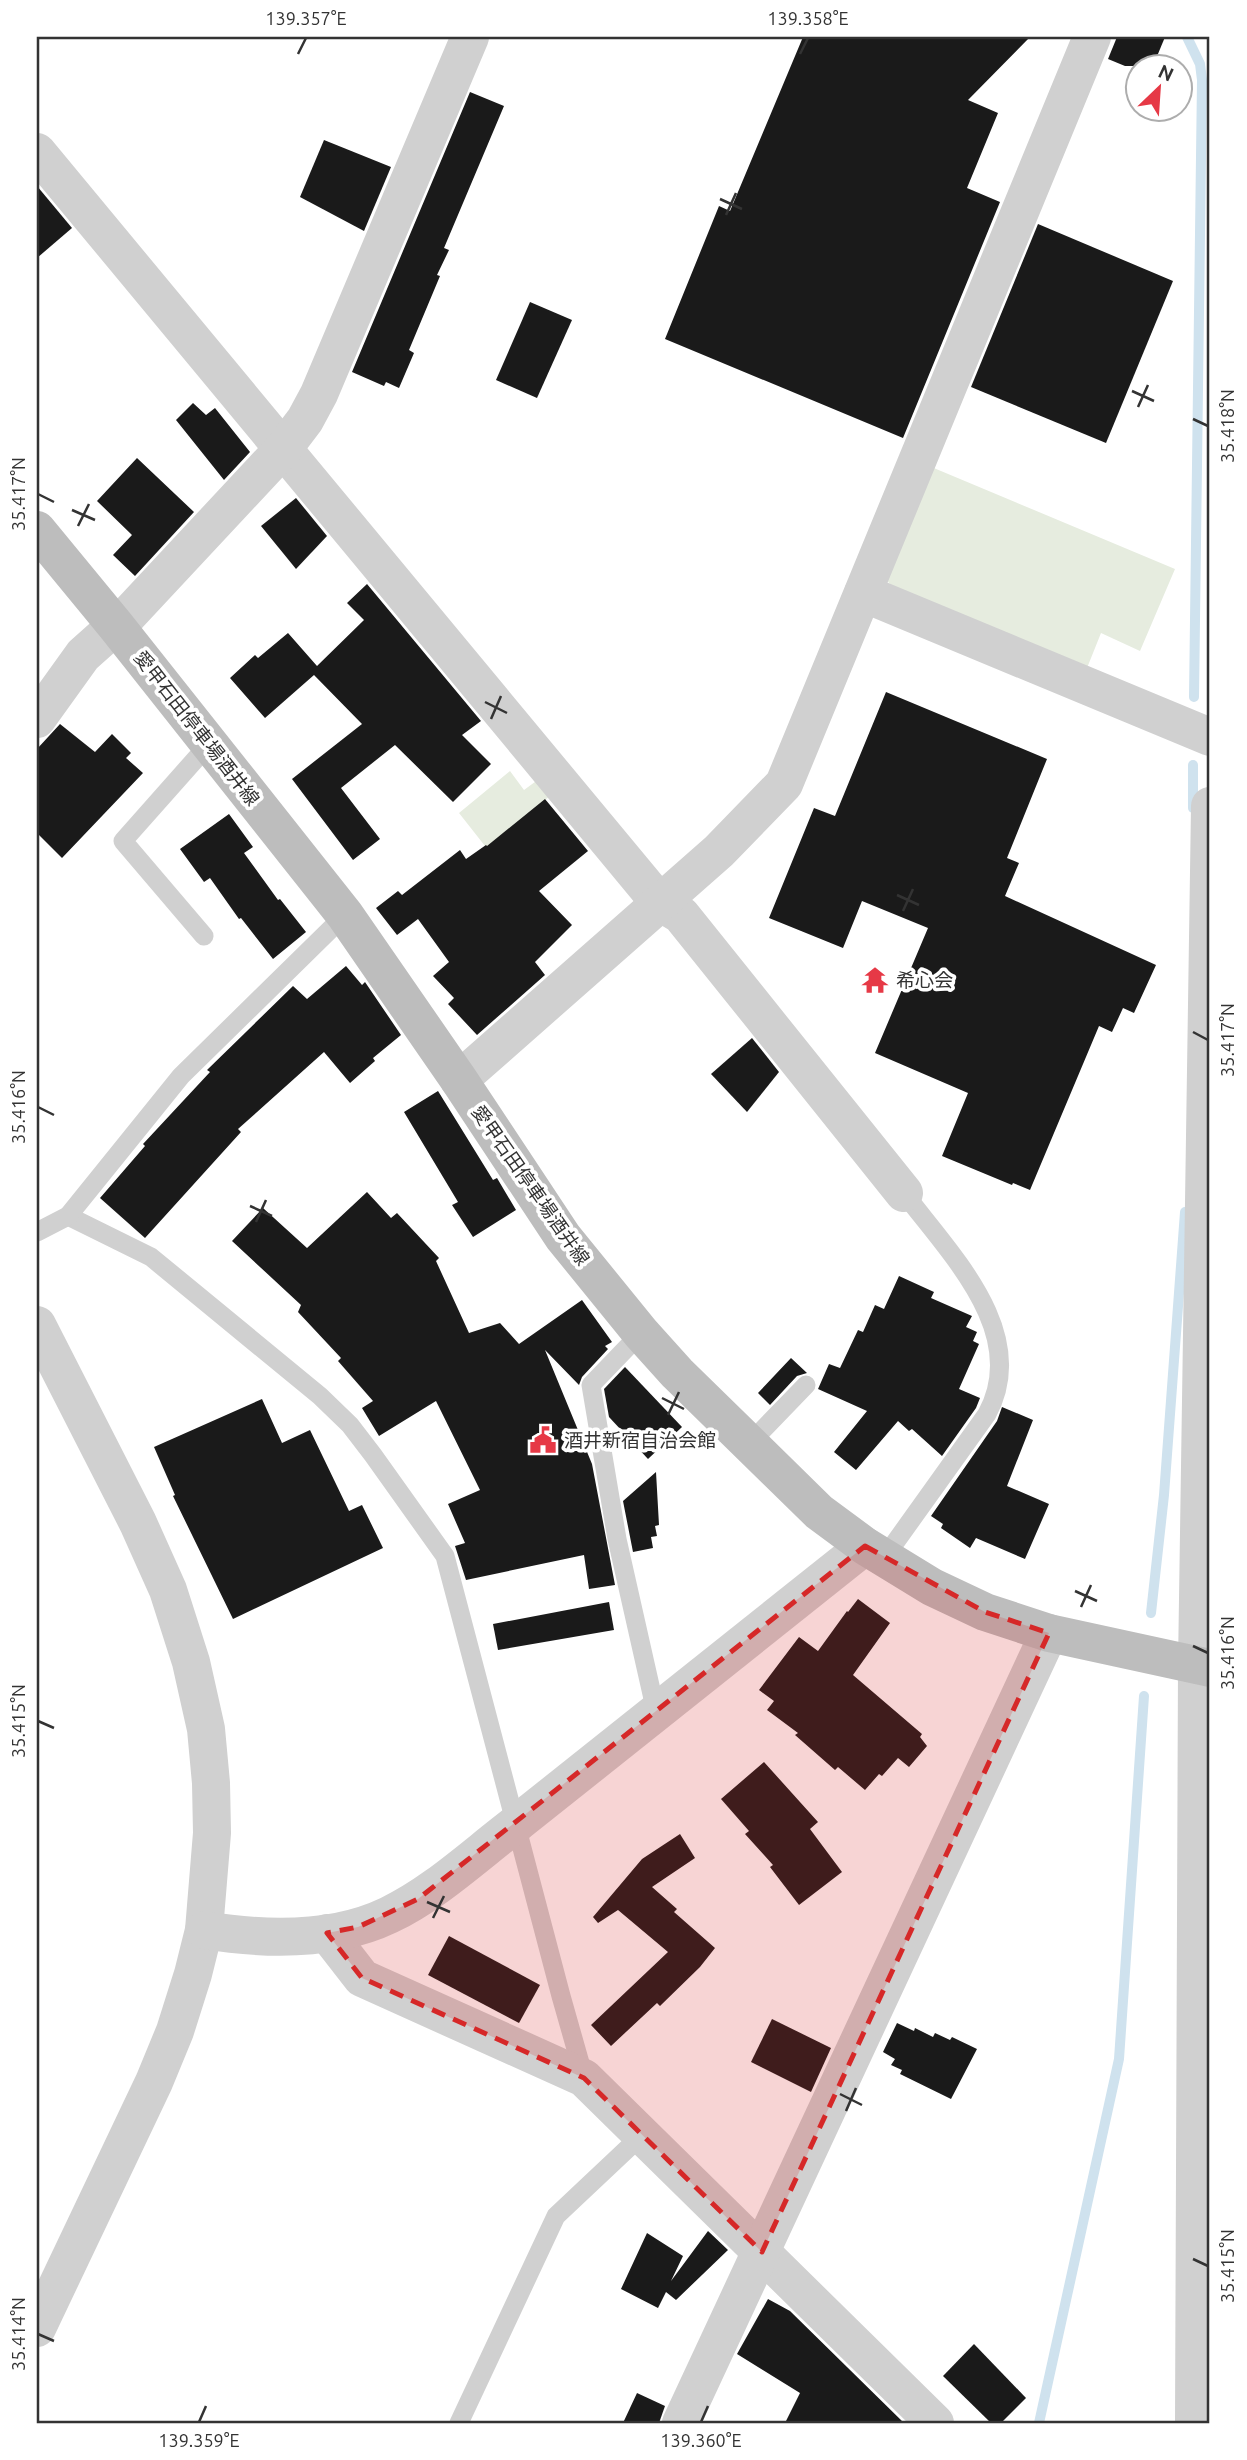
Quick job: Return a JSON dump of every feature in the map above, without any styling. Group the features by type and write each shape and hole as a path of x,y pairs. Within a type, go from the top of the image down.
{"main road":[{"name":"愛甲石田停車場酒井線","path":"37,530 345,915 563,1237 641,1333 749,1444 819,1512 875,1552 932,1587 985,1612 1049,1633 1204,1667"}],"street":[{"path":"37,719 83,655 116,626 208,532 283,449 305,420 319,394 471,37"},
{"path":"459,1080 719,851 784,784 1092,37"},
{"path":"37,152 659,902 681,915 904,1193"},
{"path":"863,593 1210,737"},
{"path":"1194,2423 1204,1667 1210,806"},
{"path":"37,1325 138,1523 168,1590 191,1662 206,1729 211,1783 211,1873 204,1930 178,2020 154,2082 37,2328"},
{"path":"204,1930 241,1936 285,1937 327,1933 358,1927 418,1899 516,1825 656,1712 875,1552"},
{"path":"681,2423 1049,1633"},
{"path":"327,1933 362,1978 584,2078 935,2423"}],"lane":[{"path":"204,936 123,841 209,744"},
{"path":"37,1232 68,1216 181,1076 345,915"},
{"path":"875,1552 987,1414 995,1401 1001,1365 998,1341 979,1294 904,1193"},
{"path":"68,1216 151,1257 320,1396 350,1425 445,1556 584,2078"},
{"path":"641,1333 591,1385 617,1539 656,1712"},
{"path":"749,1444 806,1385"},
{"path":"459,2423 556,2216 642,2135"}],"highlighted area":[{"path":"865,1546 985,1612 1049,1633 762,2252 584,2078 362,1978 327,1933 358,1927 418,1899"}],"shaded area":[{"path":"929,466 1175,569 1140,651 1101,633 1087,668 891,586 883,574"},
{"path":"510,771 524,790 543,776 555,792 485,846 459,813"}],"building":[{"path":"803,37 1030,37 968,100 998,113 967,188 1000,202 903,438 665,339 719,206 730,211"},
{"path":"1117,37 1165,37 1159,52 1124,52 1124,66 1108,59"},
{"path":"470,92 504,106 444,248 449,250 409,350 414,353 399,388 386,382 384,386 352,372"},
{"path":"324,140 391,167 364,231 300,197"},
{"path":"37,186 72,228 37,258"},
{"path":"1038,224 1173,281 1106,443 971,387"},
{"path":"530,302 572,320 537,398 496,380"},
{"path":"193,403 206,415 215,408 250,452 224,480 176,420"},
{"path":"137,458 194,512 135,576 113,555 132,535 97,501"},
{"path":"296,498 327,536 296,569 261,526"},
{"path":"367,584 481,721 462,735 491,764 453,802 395,745 341,788 380,839 353,860 292,779 362,724 314,675 265,718 230,678 255,655 258,658 288,633 317,666 364,620 347,603"},
{"path":"886,692 1047,759 1007,858 1019,863 1005,896 1156,965 1134,1013 1123,1008 1112,1032 1099,1026 1030,1190 942,1156 968,1093 875,1053 928,928 862,901 843,948 769,918 814,808 835,816"},
{"path":"60,724 95,752 112,734 131,753 126,758 143,773 62,858 37,833 37,749"},
{"path":"545,799 588,851 539,891 572,925 535,962 545,975 477,1035 448,1004 454,998 433,976 449,962 418,919 397,935 376,908 398,891 402,895 460,850 466,859 487,846"},
{"path":"229,814 253,847 244,853 278,900 280,899 306,932 273,959 241,918 239,919 210,878 204,882 180,849"},
{"path":"346,966 362,985 365,982 401,1035 373,1058 375,1061 350,1083 324,1052 238,1129 241,1132 145,1238 100,1198 145,1146 143,1144 210,1072 207,1070 293,986 307,999"},
{"path":"752,1038 779,1072 747,1112 711,1074"},
{"path":"438,1091 493,1180 497,1178 516,1210 473,1237 452,1205 458,1202 404,1112"},
{"path":"367,1192 391,1218 397,1213 439,1258 436,1261 469,1333 500,1323 519,1344 582,1300 612,1342 605,1346 608,1349 582,1377 579,1385 545,1350 592,1464 615,1585 589,1589 584,1555 466,1580 455,1546 465,1543 448,1504 480,1490 436,1401 379,1436 362,1408 373,1401 338,1361 341,1358 298,1312 301,1305 232,1241 263,1208 307,1248"},
{"path":"899,1276 934,1292 931,1298 972,1316 966,1327 977,1332 973,1341 979,1344 959,1389 980,1398 976,1408 942,1456 912,1429 909,1431 898,1421 856,1470 834,1452 867,1411 818,1389 829,1364 840,1368 858,1330 863,1332 875,1305 884,1309"},
{"path":"791,1358 807,1373 797,1376 770,1405 758,1393"},
{"path":"625,1367 682,1427 648,1459 609,1417 604,1389"},
{"path":"262,1399 282,1443 310,1430 349,1511 362,1505 383,1548 233,1619 173,1496 175,1495 154,1447"},
{"path":"1002,1407 1033,1420 1007,1486 1049,1504 1025,1559 976,1538 970,1548 941,1528 943,1524 931,1516 997,1421"},
{"path":"656,1472 659,1525 655,1526 657,1536 651,1537 653,1548 633,1552 623,1501"},
{"path":"858,1599 890,1623 853,1675 922,1734 920,1737 927,1746 909,1767 898,1758 865,1790 838,1767 835,1770 795,1735 798,1733 767,1710 774,1701 759,1690 799,1637 818,1651"},
{"path":"609,1602 614,1630 498,1650 493,1624"},
{"path":"764,1762 818,1822 810,1829 842,1872 799,1905 770,1867 773,1865 745,1834 749,1831 721,1799"},
{"path":"680,1834 695,1858 652,1887 677,1909 674,1912 715,1948 700,1967 660,2006 657,2003 611,2046 591,2025 668,1952 618,1910 598,1923 593,1917 642,1859"},
{"path":"449,1936 540,1985 519,2023 428,1975"},
{"path":"772,2019 831,2048 811,2092 751,2062"},
{"path":"897,2023 933,2037 935,2033 950,2040 952,2037 977,2049 951,2099 900,2074 902,2070 891,2065 895,2059 883,2052"},
{"path":"708,2231 728,2250 676,2300 666,2292 658,2308 621,2289 647,2233 683,2256 671,2281"},
{"path":"768,2299 790,2311 904,2423 785,2423 800,2393 737,2354"},
{"path":"974,2344 1026,2398 1001,2423 991,2423 943,2376"},
{"path":"637,2393 665,2406 659,2423 623,2423"}],"waterway":[{"path":"1187,37 1200,64 1202,80 1194,697"},
{"path":"1193,765 1193,808"},
{"path":"1151,1613 1164,1495 1185,1212"},
{"path":"1039,2423 1119,2059 1144,1696"}],"place":[{"name":"希心会","path":"875,980"},
{"name":"酒井新宿自治会館","path":"543,1440"}]}
